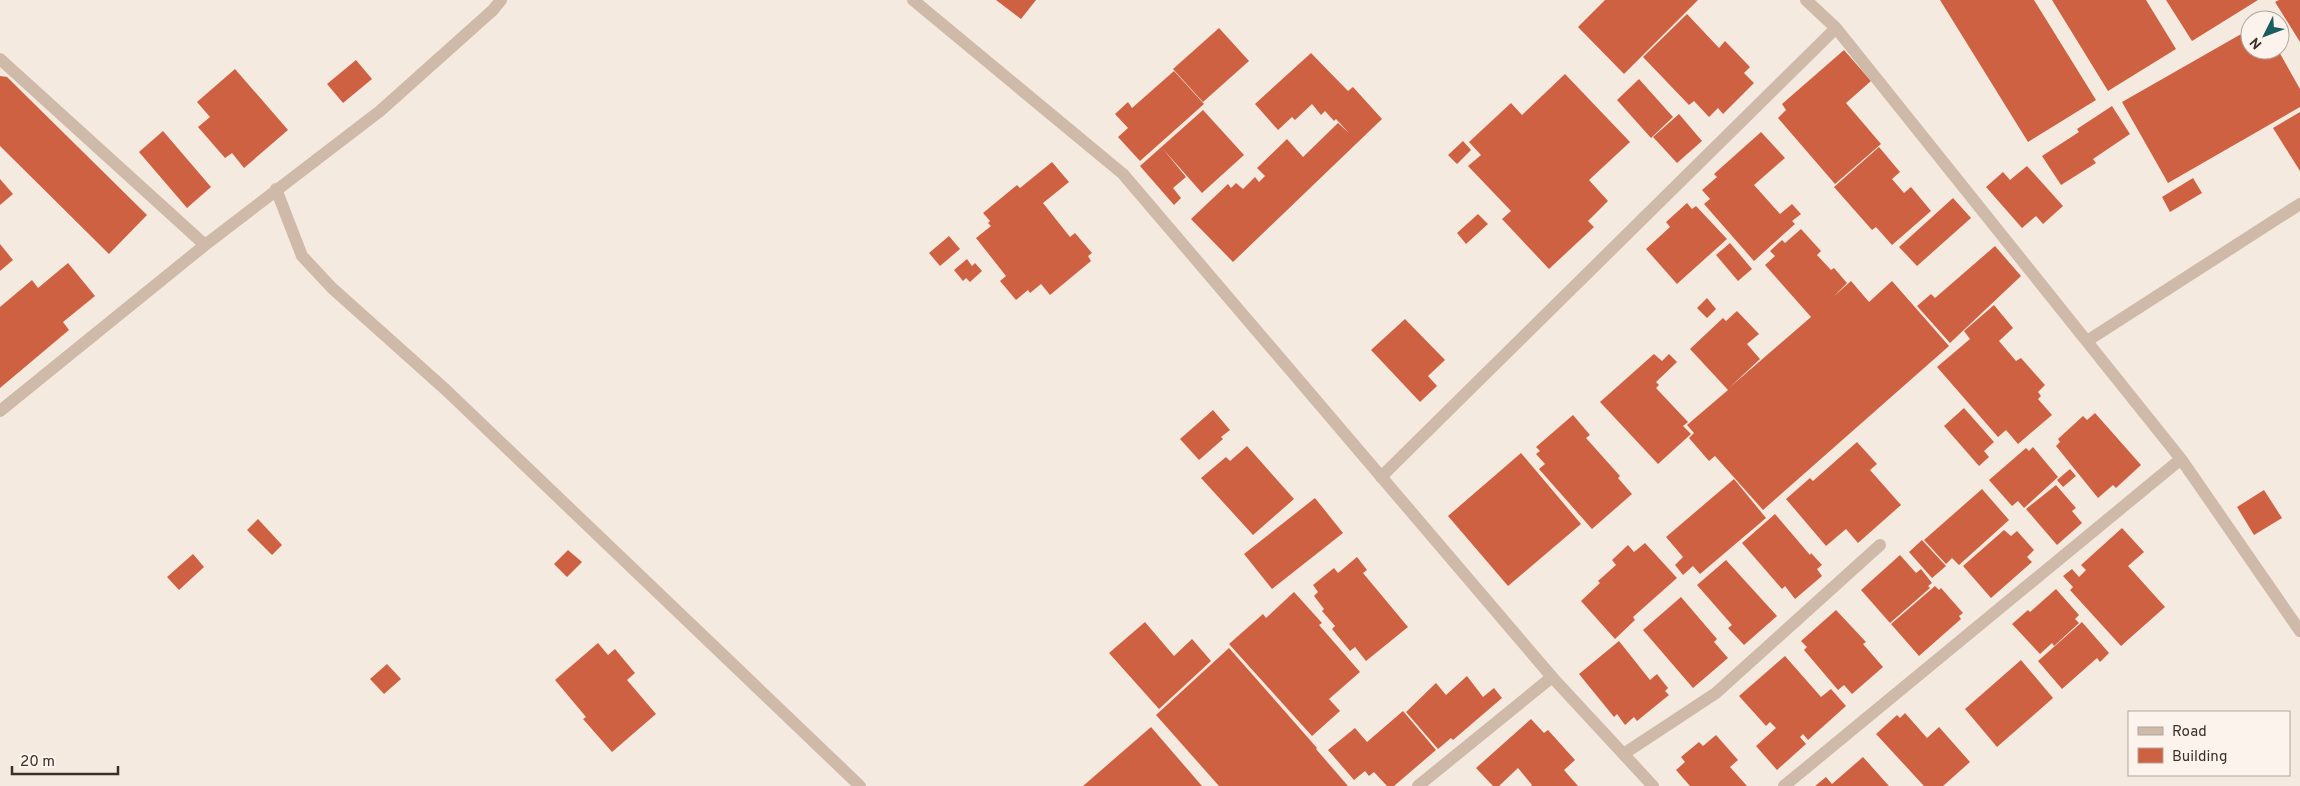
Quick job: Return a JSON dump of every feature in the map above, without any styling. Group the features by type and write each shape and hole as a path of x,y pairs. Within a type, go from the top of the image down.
{"street":[{"path":"0,411 205,245 380,111 493,10 501,0"},
{"path":"913,0 1123,174 1552,677 1624,753 1652,786"},
{"path":"1806,0 1836,28 2181,459 2300,631"},
{"path":"1381,477 1836,28"},
{"path":"0,59 205,245"},
{"path":"276,190 302,256 332,288 459,402 860,786"},
{"path":"2087,341 2300,204"},
{"path":"1784,786 2181,459"},
{"path":"1624,753 1716,693 1880,545"},
{"path":"1418,786 1552,677"}],"building":[{"path":"996,0 1036,0 1021,19"},
{"path":"1605,0 1698,0 1624,74 1578,27"},
{"path":"1940,0 2034,0 2096,100 2028,142"},
{"path":"2052,0 2146,0 2176,49 2108,91"},
{"path":"2166,0 2258,0 2240,10 2192,41"},
{"path":"2279,0 2300,0 2300,42 2290,26 2290,10 2280,10 2275,2"},
{"path":"1687,14 1719,48 1725,41 1750,67 1744,73 1754,83 1723,114 1718,108 1709,117 1694,101 1689,105 1643,57"},
{"path":"1219,28 1249,61 1203,102 1173,69"},
{"path":"2240,35 2240,60 2284,60 2300,89 2300,107 2168,183 2122,102"},
{"path":"1844,50 1871,81 1846,103 1881,144 1835,184 1778,118 1786,110 1782,104"},
{"path":"1311,53 1348,91 1353,87 1382,119 1233,262 1191,219 1228,184 1231,188 1236,183 1243,189 1255,177 1259,182 1265,176 1257,168 1287,139 1303,157 1338,123 1349,133 1336,119 1334,121 1325,111 1321,115 1312,104 1295,120 1292,117 1278,130 1255,104"},
{"path":"356,60 372,79 343,103 327,84"},
{"path":"235,69 288,130 244,168 232,153 225,158 198,127 210,117 197,102"},
{"path":"1174,71 1204,104 1140,161 1118,137 1128,128 1115,114 1128,102 1132,108"},
{"path":"1565,74 1630,142 1589,180 1608,201 1588,221 1594,227 1549,269 1502,219 1511,211 1468,166 1481,155 1469,142 1511,103 1522,115"},
{"path":"0,76 7,77 147,215 109,254 0,146"},
{"path":"1639,79 1673,117 1651,138 1617,100"},
{"path":"2112,106 2130,134 2093,159 2096,163 2061,185 2042,156 2079,132 2077,129"},
{"path":"1203,110 1244,155 1202,193 1163,149 1186,177 1173,188 1181,198 1174,205 1140,166"},
{"path":"2300,112 2300,171 2273,128"},
{"path":"1679,114 1702,141 1677,163 1653,137"},
{"path":"163,131 211,187 187,208 139,152"},
{"path":"1761,132 1785,158 1754,185 1780,214 1792,204 1801,214 1792,221 1795,224 1754,261 1704,204 1710,199 1702,190 1717,177 1714,174"},
{"path":"1463,141 1471,150 1457,164 1448,155"},
{"path":"1879,147 1900,172 1892,179 1904,193 1911,187 1931,211 1892,245 1876,227 1872,230 1834,187"},
{"path":"1052,162 1069,182 1043,203 1070,237 1075,233 1092,253 1088,256 1091,261 1050,295 1041,284 1030,293 1028,290 1016,300 1000,281 1006,276 976,238 991,226 988,223 990,221 983,213 1017,185 1020,188"},
{"path":"2027,166 2063,206 2043,224 2036,216 2022,228 1986,187 2003,172 2010,180"},
{"path":"2193,178 2202,193 2170,212 2162,197"},
{"path":"0,179 13,194 0,205"},
{"path":"1953,198 1971,218 1917,266 1899,247"},
{"path":"1687,203 1692,209 1696,206 1727,239 1677,284 1646,249 1670,227 1666,222"},
{"path":"1478,214 1488,224 1466,244 1457,233"},
{"path":"1801,229 1821,251 1817,255 1831,270 1834,268 1847,283 1833,297 1851,281 1869,302 1892,281 1949,346 1763,510 1715,456 1709,461 1689,438 1694,433 1687,425 1728,390 1690,349 1723,318 1726,321 1737,311 1759,334 1747,344 1760,359 1729,388 1811,317 1765,265 1775,256 1770,251 1782,240 1785,243"},
{"path":"949,236 960,249 940,266 929,253"},
{"path":"1730,243 1752,269 1738,281 1716,255"},
{"path":"0,244 13,260 0,271"},
{"path":"1995,246 2021,276 1950,343 1917,306 1931,294 1935,298"},
{"path":"967,259 972,266 975,263 982,271 970,282 966,278 963,281 954,270"},
{"path":"68,263 95,296 63,322 69,330 0,388 0,307 32,280 38,288"},
{"path":"1707,298 1716,309 1707,318 1697,308"},
{"path":"1994,305 2013,328 1999,341 2016,361 2021,358 2045,385 2038,392 2041,396 2038,399 2052,415 2018,444 2006,430 1998,437 1937,367 1970,339 1964,331"},
{"path":"1405,319 1445,360 1428,376 1437,386 1420,402 1371,350"},
{"path":"1654,354 1662,361 1669,354 1677,362 1656,382 1659,385 1656,388 1688,422 1683,426 1691,434 1658,464 1600,402"},
{"path":"1964,408 1994,442 1984,451 1989,457 1979,466 1944,426"},
{"path":"1213,410 1230,430 1221,437 1223,439 1199,460 1180,439"},
{"path":"2095,413 2141,465 2116,488 2113,485 2098,498 2056,446 2060,442 2058,439 2083,416 2087,420"},
{"path":"1573,415 1590,435 1586,438 1620,476 1618,478 1632,494 1592,529 1539,469 1545,464 1536,454 1540,451 1536,447"},
{"path":"1857,442 1877,464 1870,470 1901,505 1858,543 1846,529 1826,546 1786,499 1810,478 1813,481"},
{"path":"1247,446 1294,499 1253,535 1201,478 1226,457 1230,461"},
{"path":"2033,447 2058,477 2024,508 2018,501 2012,506 1989,480 2026,448 2029,451"},
{"path":"1521,453 1581,524 1508,586 1448,516"},
{"path":"2070,469 2076,476 2063,487 2057,480"},
{"path":"1734,479 1766,518 1700,574 1693,566 1683,575 1675,565 1683,557 1666,537"},
{"path":"2056,485 2076,508 2072,511 2082,523 2057,545 2026,509"},
{"path":"1982,489 2009,520 1959,565 1952,558 1946,564 1924,540"},
{"path":"2264,490 2282,518 2254,535 2237,507"},
{"path":"1315,498 1343,533 1272,589 1244,554"},
{"path":"1775,514 1810,555 1811,553 1822,565 1817,569 1822,576 1795,599 1785,586 1782,589 1742,543"},
{"path":"258,519 282,545 272,555 247,530"},
{"path":"2122,528 2144,552 2128,566 2165,607 2121,646 2070,590 2073,587 2063,576 2072,569 2079,577 2086,570 2081,565"},
{"path":"2004,530 2011,536 2017,531 2034,550 2027,557 2032,562 1991,598 1963,566"},
{"path":"1922,540 1946,566 1932,578 1909,552"},
{"path":"1645,543 1677,578 1633,617 1635,620 1615,639 1581,601 1600,583 1598,581 1616,565 1612,560 1628,545 1634,552"},
{"path":"568,550 582,562 567,577 554,564"},
{"path":"193,554 204,567 179,590 167,577"},
{"path":"1900,555 1916,573 1921,569 1932,583 1928,586 1930,588 1890,623 1861,590"},
{"path":"1357,557 1367,570 1363,573 1408,627 1366,661 1355,647 1350,651 1332,629 1335,626 1322,611 1324,609 1314,596 1318,592 1313,585 1334,568 1338,573"},
{"path":"1726,560 1777,616 1744,645 1728,628 1732,625 1697,585"},
{"path":"1935,586 1939,590 1941,588 1963,613 1959,616 1961,619 1919,656 1891,624"},
{"path":"2056,589 2079,615 2075,619 2079,623 2054,646 2052,643 2040,654 2012,624 2028,610 2030,612"},
{"path":"1294,592 1322,623 1319,625 1360,672 1329,699 1340,711 1312,736 1229,644 1263,614 1266,618"},
{"path":"1681,597 1717,639 1714,642 1728,658 1693,688 1643,630"},
{"path":"1836,610 1866,642 1863,644 1883,667 1852,694 1844,685 1838,690 1804,650 1807,647 1801,641"},
{"path":"1145,622 1174,656 1192,639 1211,661 1159,709 1109,653"},
{"path":"2082,622 2109,653 2100,662 2097,658 2062,689 2038,661"},
{"path":"1619,641 1650,680 1657,674 1668,688 1665,691 1669,695 1637,721 1634,717 1625,725 1617,714 1614,717 1579,674"},
{"path":"598,643 608,655 615,649 635,673 627,680 656,714 612,752 583,719 586,717 555,680"},
{"path":"1229,648 1348,786 1219,786 1156,715"},
{"path":"1785,656 1821,697 1831,689 1846,706 1808,740 1803,734 1800,737 1806,744 1777,770 1756,746 1776,728 1770,722 1766,726 1739,696"},
{"path":"2021,660 2053,698 1997,747 1965,709"},
{"path":"387,664 401,679 384,694 370,679"},
{"path":"1467,676 1483,697 1494,688 1502,698 1453,740 1451,738 1438,749 1406,712 1436,683 1446,695"},
{"path":"1403,711 1436,750 1394,786 1387,786 1374,772 1369,776 1365,771 1354,780 1328,750 1355,728 1367,742"},
{"path":"1905,713 1927,738 1939,727 1970,762 1943,786 1924,786 1876,734 1897,715 1900,718"},
{"path":"1531,719 1544,733 1548,730 1575,760 1564,770 1578,786 1531,786 1518,768 1499,786 1493,786 1476,768"},
{"path":"1151,727 1202,786 1083,786"},
{"path":"1716,735 1738,760 1730,767 1747,786 1690,786 1676,770 1685,762 1681,757 1699,742 1703,746"},
{"path":"1863,757 1889,786 1815,786 1826,777 1832,784"}]}
